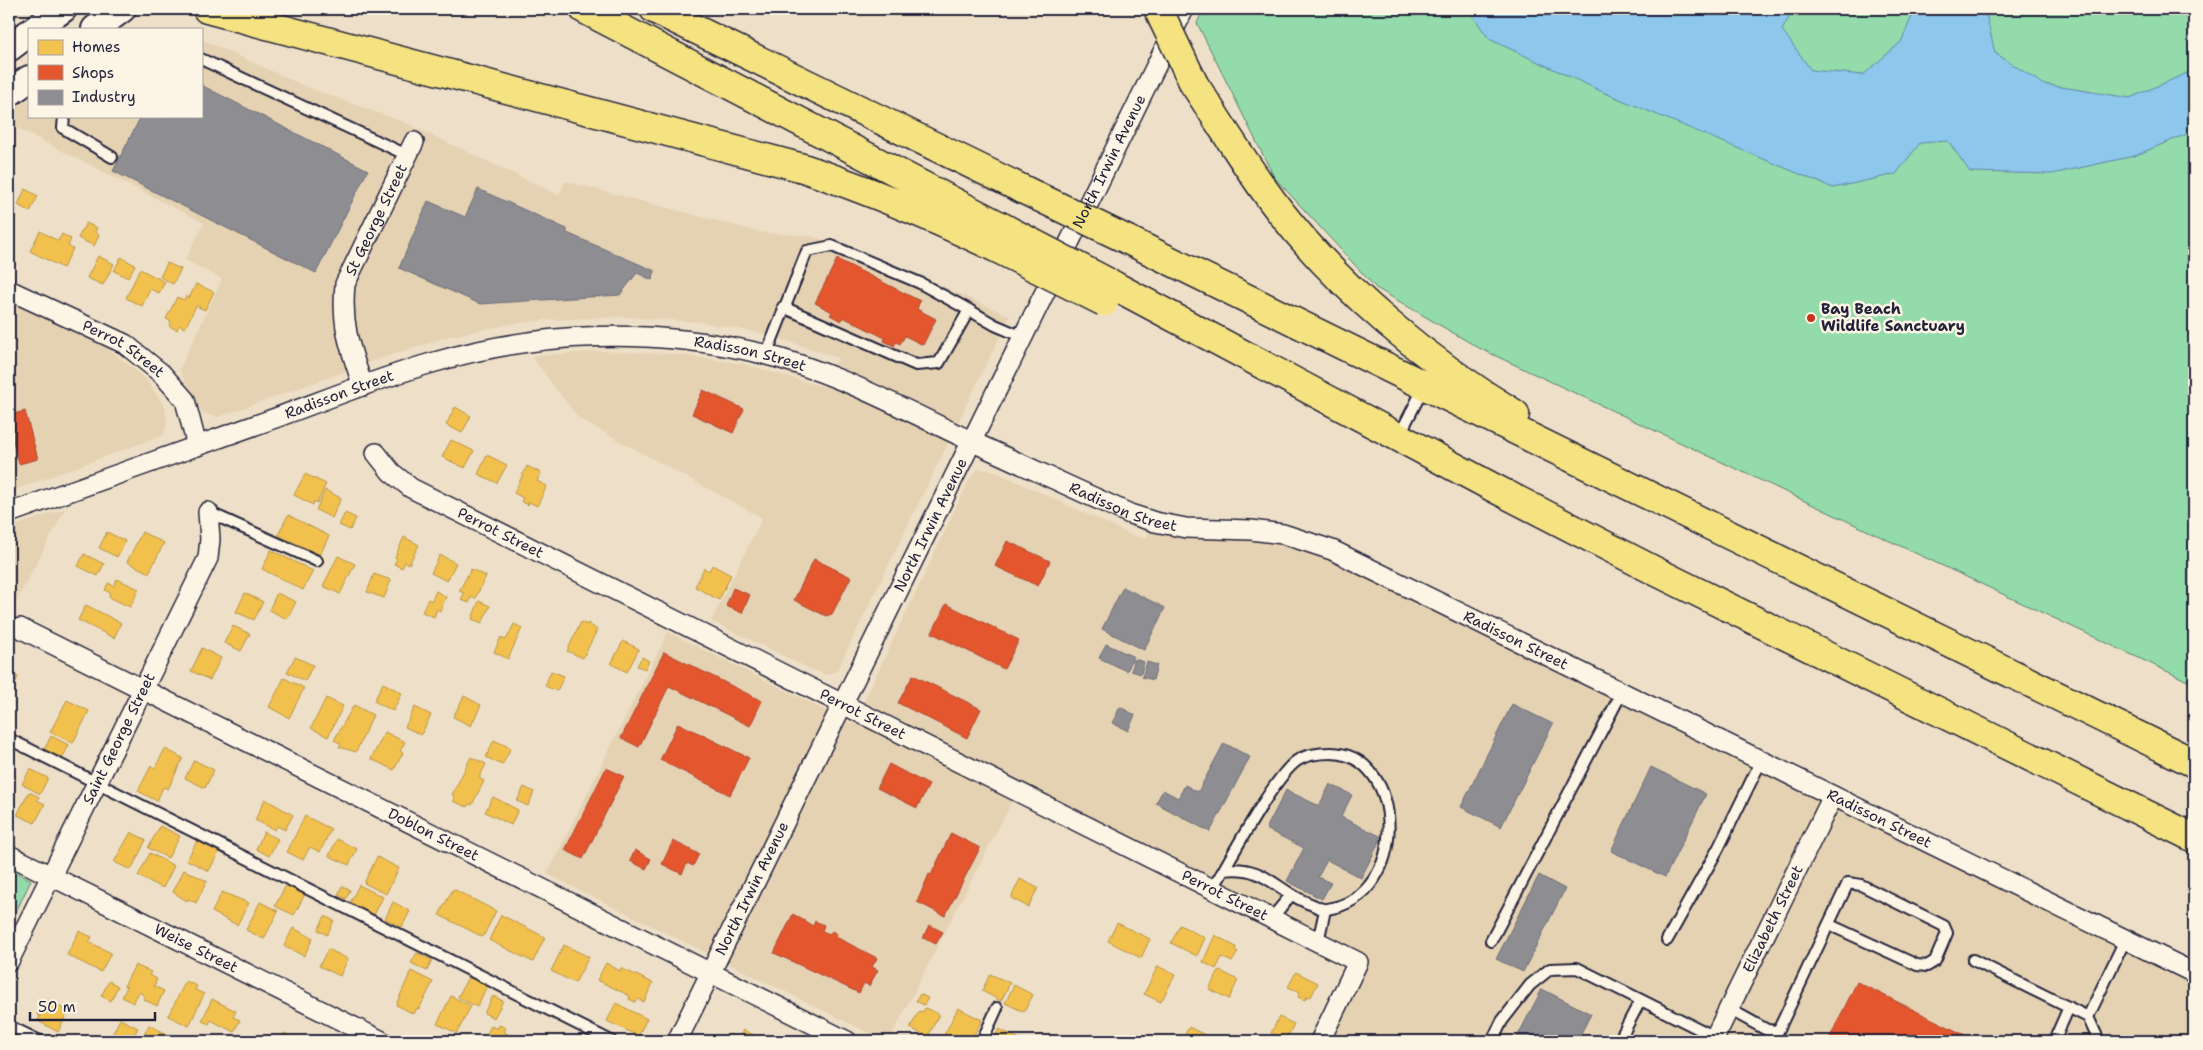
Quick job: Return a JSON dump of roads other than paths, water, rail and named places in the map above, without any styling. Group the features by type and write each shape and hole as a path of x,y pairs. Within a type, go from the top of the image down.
{"highway":[{"path":"207,9 803,168 848,183 932,218 997,236"},
{"path":"584,9 997,236 1108,294 1398,437 1767,627 2194,838"},
{"path":"654,9 2194,763"},
{"path":"1158,9 1194,84 1279,210 1358,298 1441,363 1490,398 1539,428 1608,476"}],"main road":[{"path":"36,28 63,9"},
{"path":"96,28 122,9"},
{"path":"9,48 28,34"},
{"path":"9,93 28,80"}],"street":[{"name":"North Irwin Avenue","path":"677,1041 1184,9"},
{"name":"St George Street","path":"363,386 346,336 343,310 345,284 411,149"},
{"name":"Perrot Street","path":"9,290 125,344 162,374 185,400 197,446"},
{"name":"Radisson Street","path":"9,513 363,386 435,362 477,351 520,343 575,337 630,336 674,339 717,345 766,355 813,369 864,388 972,441 1130,514 1155,522 1186,528 1251,530 1283,534 1332,550 2194,973"},
{"name":"Perrot Street","path":"376,453 390,472 411,488 1358,962 1320,1041"},
{"name":"Saint George Street","path":"9,961 208,558 210,539 208,512"},
{"name":"Doblon Street","path":"20,628 847,1041"},
{"name":"Elizabeth Street","path":"1714,1039 1833,796"},
{"name":"Weise Street","path":"9,855 382,1041"}],"lane":[{"path":"202,59 411,149"},
{"path":"64,118 63,128 112,157"},
{"path":"766,355 783,307 807,251 832,246 920,283 995,325 1023,337"},
{"path":"783,307 916,364 939,363 969,310"},
{"path":"1398,437 1424,387"},
{"path":"208,512 317,561"},
{"path":"1491,941 1622,692"},
{"path":"9,739 610,1041"},
{"path":"1212,890 1224,870 1286,771 1298,760 1311,755 1341,754 1351,756 1360,762 1376,782 1387,805 1390,833 1381,867 1369,885 1347,903 1325,910 1300,901 1263,875 1246,869 1224,870"},
{"path":"1667,940 1718,848 1761,761"},
{"path":"1729,1009 1767,1030 1778,1031 1830,925 1848,883 1861,885 1944,926 1947,933 1935,961 1927,966 1917,964 1830,925"},
{"path":"1271,919 1291,895"},
{"path":"1318,942 1325,910"},
{"path":"2088,1017 2125,940"},
{"path":"1973,960 2088,1017 2099,1041"},
{"path":"1492,1041 1502,1021 1530,985 1550,969 1577,968 1714,1039"},
{"path":"1619,1041 1640,1001"},
{"path":"2054,1041 2069,1007"},
{"path":"982,1041 997,1008"},
{"path":"9,1026 40,1041"}],"water":[{"path":"1468,9 1794,9 1782,30 1811,70 1863,75 1901,42 1915,9 1985,9 1995,53 2043,84 2130,98 2194,70 2194,131 2134,156 2052,174 1970,172 1948,141 1920,143 1896,174 1833,188 1605,93 1489,39"}],"place":[{"name":"Bay Beach Wildlife Sanctuary","path":"1811,318"}]}
